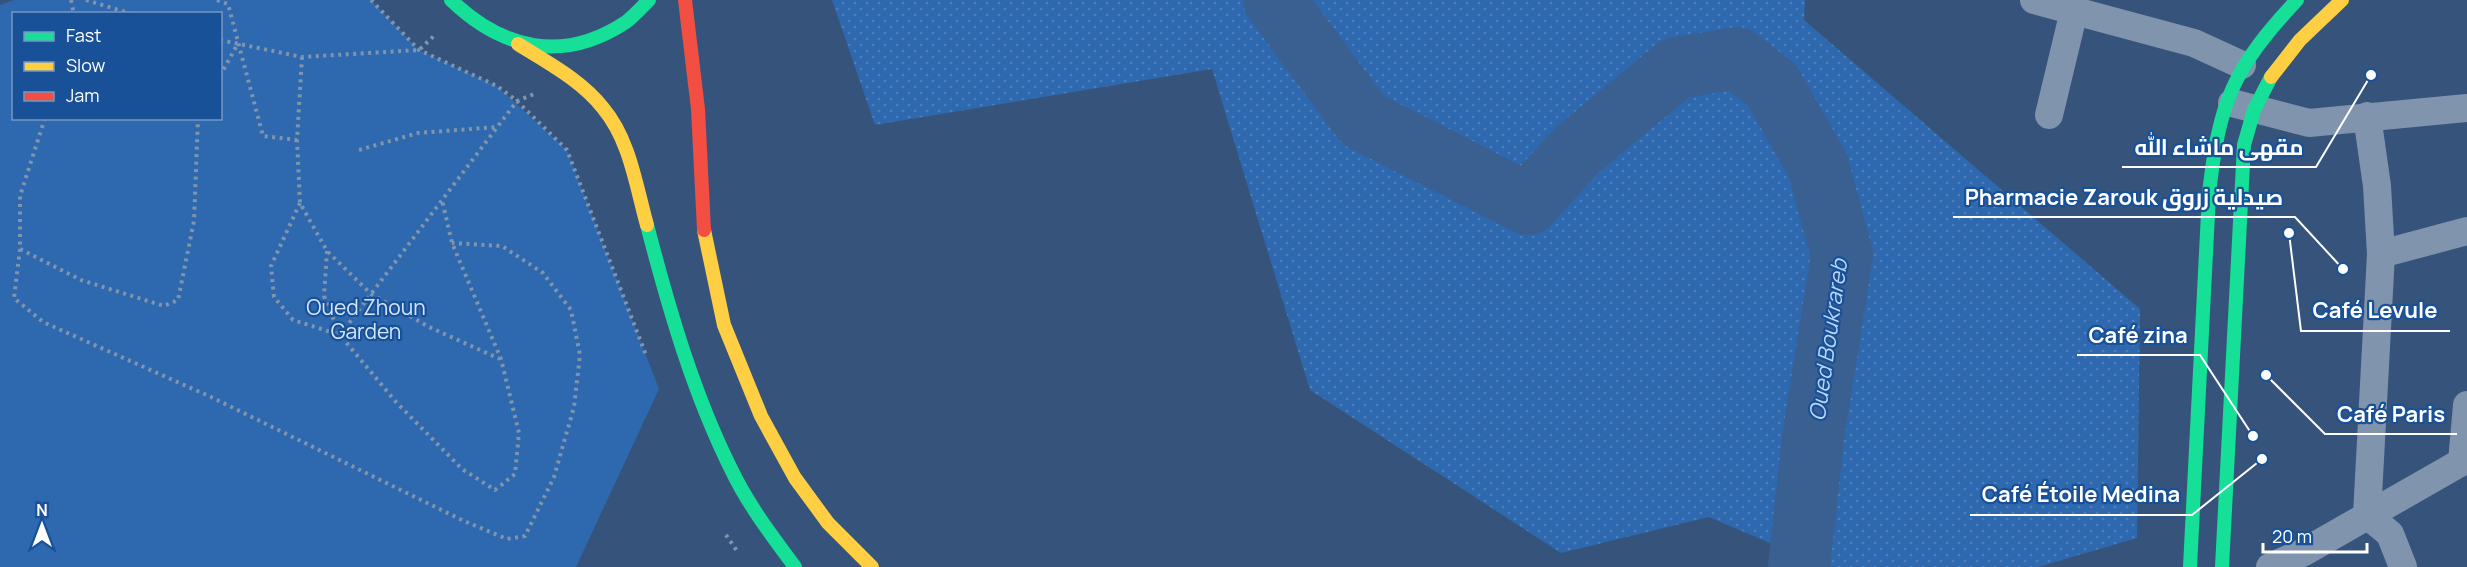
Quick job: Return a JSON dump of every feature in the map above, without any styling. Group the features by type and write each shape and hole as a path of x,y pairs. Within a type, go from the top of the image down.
{"main road":[{"path":"451,0 461,11 493,35 518,44 573,79 600,104 616,128 627,152 676,331 713,432 746,498 767,532 795,567"},
{"path":"518,44 554,48 588,42 620,27 649,0"},
{"path":"685,0 698,109 704,231 724,325 761,416 795,478 828,522 873,567"},
{"path":"2190,567 2209,194 2215,138 2224,101 2242,65 2261,39 2297,0"},
{"path":"2222,567 2242,164 2253,108 2270,74 2297,42 2342,0"}],"street":[{"path":"2034,0 2194,44 2242,65"},
{"path":"2049,115 2074,11"},
{"path":"2224,101 2309,123 2467,108"},
{"path":"2367,116 2377,186 2381,254 2367,515"},
{"path":"2381,254 2467,231"},
{"path":"2275,566 2304,552 2465,460 2467,405"},
{"path":"2367,515 2390,534 2403,567"}],"path":[{"path":"86,0 125,12"},
{"path":"217,0 228,4 237,45 263,136 297,140"},
{"path":"371,0 418,50 497,86 517,101 567,150 646,356"},
{"path":"222,41 302,57 418,50 461,11"},
{"path":"222,72 237,45"},
{"path":"302,57 297,140 300,203 327,251 371,294 429,327 501,359"},
{"path":"340,334 517,101 573,79"},
{"path":"44,120 20,196 20,249 14,298 43,322 211,397 464,521 507,538 525,536 554,477 574,407 580,355 571,310 543,273 502,246 452,243"},
{"path":"20,249 81,280 164,306 178,300 194,221 198,120"},
{"path":"359,150 418,133 498,127"},
{"path":"327,251 324,296 340,334 396,402 462,469 495,490 515,474 519,433 501,359 452,243 442,200"},
{"path":"300,203 271,266 274,297 293,320 340,334"},
{"path":"725,532 730,543 744,559"}],"green space":[{"name":"Oued Zhoun Garden","path":"14,0 371,0 419,50 497,86 567,150 659,389 576,567 0,567 0,5"},
{"path":"832,0 1805,0 1804,20 2140,309 2137,538 2038,567 1826,567 1709,517 1561,553 1310,390 1212,69 875,125"}],"waterway":[{"name":"Oued Boukrareb","path":"1274,0 1363,120 1528,204 1576,151 1676,68 1737,58 1772,85 1818,166 1842,255 1813,438 1799,567"}],"traffic: fast":[{"path":"451,0 471,17 512,40 534,45 556,46 579,43 602,35 626,22 649,0"},
{"path":"2190,567 2209,194 2218,134 2224,110 2244,67 2275,24 2297,0"},
{"path":"2222,567 2244,145 2254,110 2271,77"},
{"path":"647,225 683,350 705,411 746,496 795,567"}],"traffic: slow":[{"path":"2271,77 2300,40 2342,0"},
{"path":"518,44 574,80 603,108 620,134 626,149 647,225"},
{"path":"704,230 724,325 761,416 795,478 828,523 872,567"}],"traffic: jam":[{"path":"685,0 698,109 704,230"}],"place":[{"name":"مقهى ماشاء الله","path":"2371,75"},
{"name":"Café Levule","path":"2289,233"},
{"name":"Pharmacie Zarouk صيدلية زروق","path":"2343,269"},
{"name":"Café Paris","path":"2266,375"},
{"name":"Café zina","path":"2253,436"},
{"name":"Café Étoile Medina","path":"2262,459"}]}
